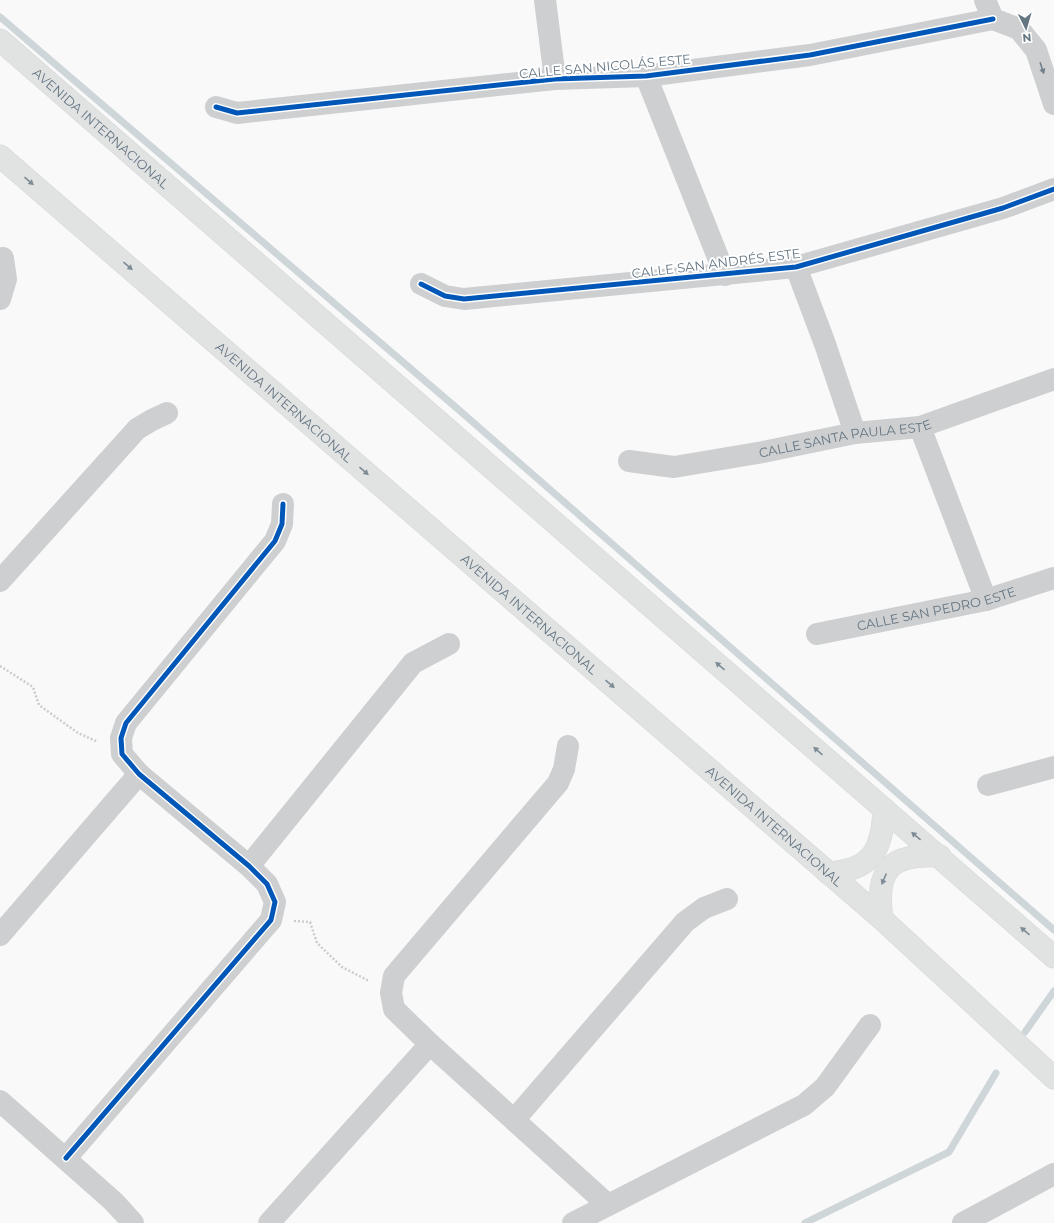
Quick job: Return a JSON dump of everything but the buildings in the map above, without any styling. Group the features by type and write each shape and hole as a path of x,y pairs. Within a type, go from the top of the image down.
{"main road":[{"name":"AVENIDA INTERNACIONAL","path":"0,40 884,809 940,856 1054,957"},
{"name":"AVENIDA INTERNACIONAL","path":"0,156 882,919 1054,1078"},
{"path":"828,873 852,870 864,865 872,857 880,837 884,809"},
{"path":"882,919 879,890 888,870 895,863 907,857 940,856"}],"street":[{"path":"545,0 555,79"},
{"path":"989,10 1019,29 1036,50 1054,104"},
{"name":"CALLE SAN NICOLÁS ESTE","path":"216,107 237,113 555,79 646,76 810,55 989,10"},
{"path":"646,76 725,275"},
{"name":"CALLE SAN ANDRÉS ESTE","path":"421,284 445,296 464,299 796,267 1003,208 1054,189"},
{"path":"0,299 6,279 3,258"},
{"path":"796,267 825,344 855,433"},
{"name":"CALLE SANTA PAULA ESTE","path":"629,461 674,467 763,452 855,433 920,427 1054,379"},
{"path":"0,581 137,429 167,413"},
{"path":"920,427 986,600"},
{"path":"66,1158 271,920 274,902 267,884 249,866 139,774 122,754 121,738 126,723 275,541 282,524 283,504"},
{"name":"CALLE SAN PEDRO ESTE","path":"817,634 986,600 1054,578"},
{"path":"249,866 413,663 449,644"},
{"path":"568,746 564,770 558,784 394,976 391,992 394,1009 430,1044 608,1205"},
{"path":"988,785 1054,767"},
{"path":"0,935 139,774"},
{"path":"514,1120 685,922 704,908 727,899"},
{"path":"573,1223 804,1105 825,1087 870,1025"},
{"path":"269,1223 430,1044"},
{"path":"0,1101 114,1202 133,1223"},
{"path":"963,1223 1054,1174"}],"path":[{"path":"0,666 33,687 39,705 50,713 78,733 122,754"},
{"path":"271,920 310,922 317,943 342,967 391,992"}],"waterway":[{"path":"0,17 459,410 1054,930"},
{"path":"1025,1032 1054,991"},
{"path":"805,1223 949,1152 996,1073"}],"cycle path":[{"path":"216,107 237,113 555,79 646,76 810,55 993,19"},
{"path":"421,284 445,296 464,299 796,267 1003,208 1054,189"},
{"path":"66,1158 271,920 275,902 267,884 249,866 139,774 122,754 121,738 126,723 275,541 282,524 283,504"}]}
